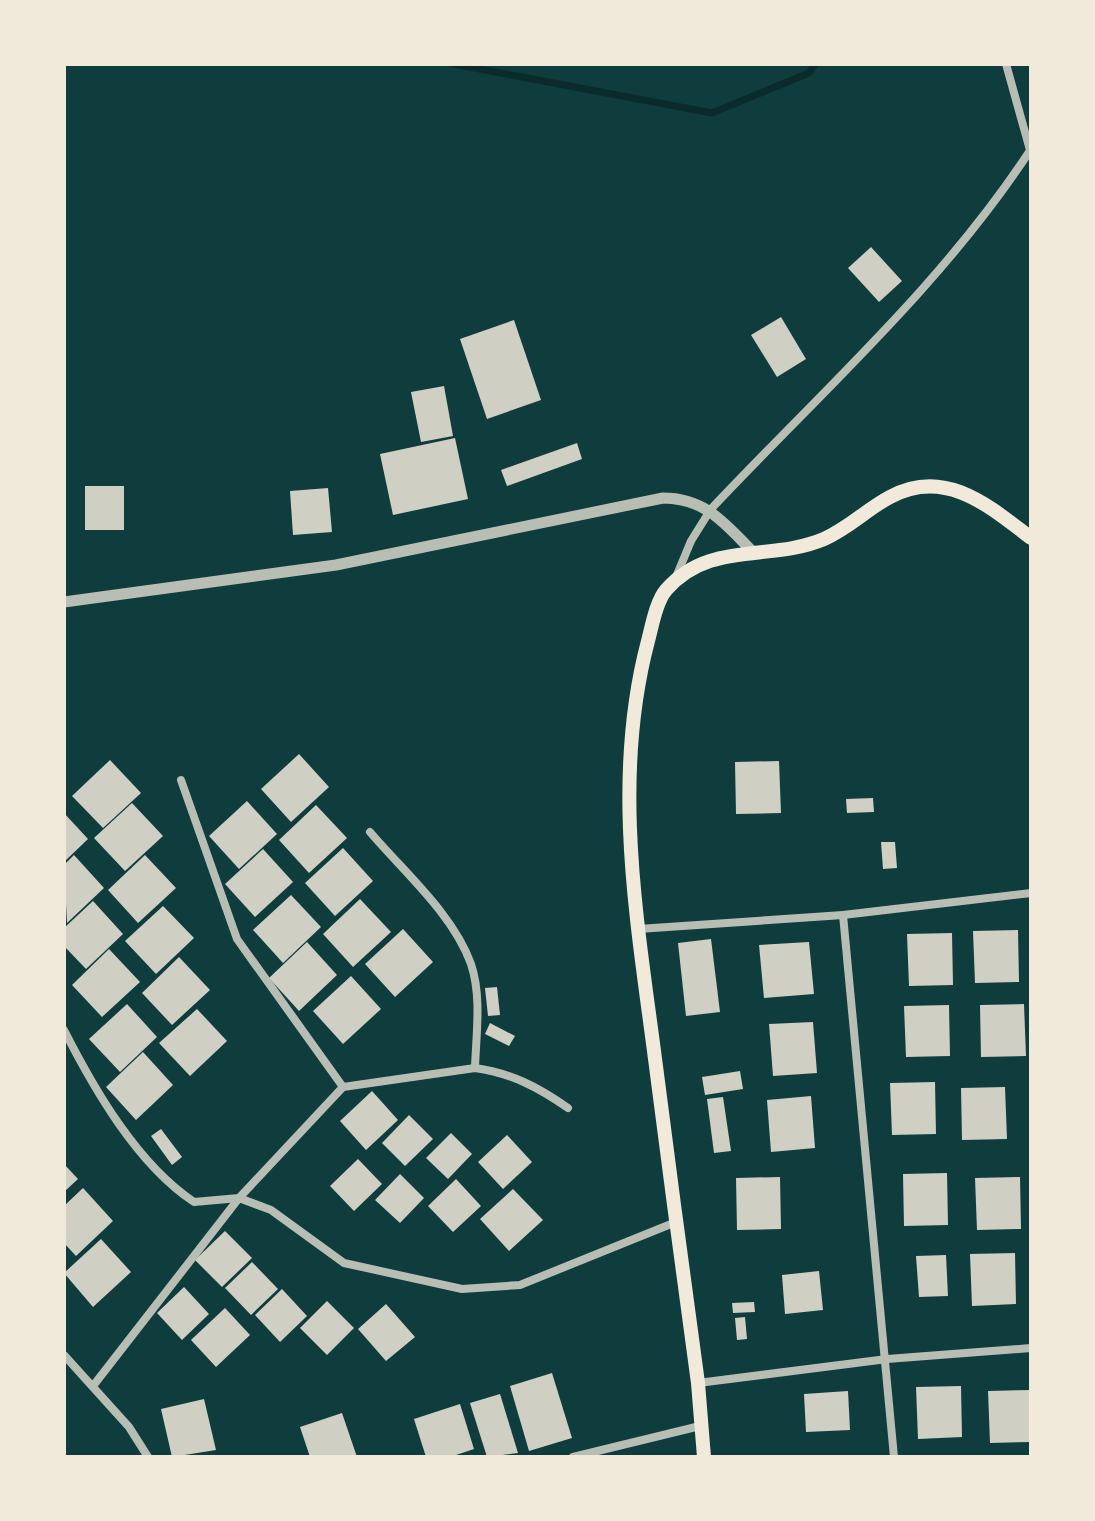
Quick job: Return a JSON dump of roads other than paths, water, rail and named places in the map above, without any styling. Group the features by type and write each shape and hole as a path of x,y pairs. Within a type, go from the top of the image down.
{"main road":[{"path":"704,1457 698,1383 638,929 628,812 631,734 652,627 663,593 674,581 719,556 787,549 819,541 858,521 889,497 922,486 939,486 968,493 1031,538"}],"street":[{"path":"674,581 691,541 711,509 949,257 998,199 1031,149 1006,64"},
{"path":"64,602 336,565 663,498 680,498 711,509 753,552"},
{"path":"181,780 237,939 343,1087"},
{"path":"370,832 462,943 472,967 478,1011 475,1068"},
{"path":"638,929 843,915 1031,893"},
{"path":"843,915 894,1457"},
{"path":"64,1030 118,1123 172,1185 194,1202 209,1204 239,1198 271,1210 344,1263 462,1289 520,1285 676,1222"},
{"path":"93,1386 239,1198 343,1087 475,1068 533,1084 568,1108"},
{"path":"698,1383 887,1359 1031,1348"},
{"path":"64,1355 129,1427 148,1457"},
{"path":"573,1457 700,1426"}],"waterway":[{"path":"453,64 712,113 809,73 815,64"}]}
